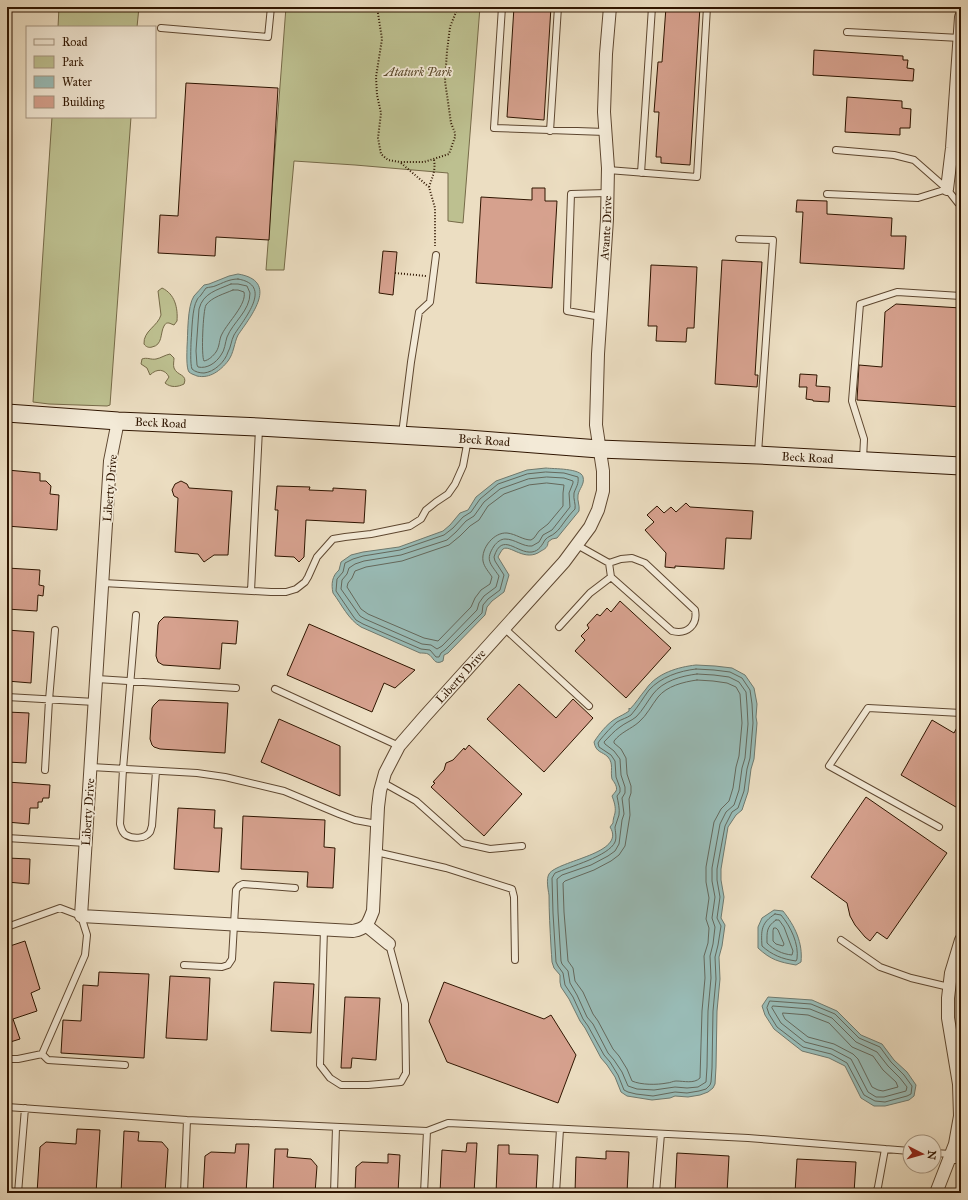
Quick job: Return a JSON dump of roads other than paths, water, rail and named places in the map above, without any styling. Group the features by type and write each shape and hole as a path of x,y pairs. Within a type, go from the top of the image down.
{"street":[{"name":"Avante Drive","path":"599,449 596,425 598,354 608,170 604,112 606,54 610,7"},
{"path":"947,189 958,122 961,17"},
{"name":"Beck Road","path":"7,413 118,421 259,427 468,439 599,449 758,455 961,466"},
{"name":"Liberty Drive","path":"81,916 110,461 118,421"},
{"name":"Liberty Drive","path":"367,926 373,911 377,824 380,791 385,773 399,746 504,628 541,589 590,527 598,510 603,491 603,471 599,449"},
{"path":"81,916 353,931 361,930 367,926 389,944"},
{"path":"936,1193 954,1158 960,1116 959,1084 948,1018 951,973 960,944"}],"lane":[{"path":"161,28 268,37 271,7"},
{"path":"502,7 494,128 606,132"},
{"path":"550,131 558,7"},
{"path":"641,173 652,7"},
{"path":"608,170 697,177 707,7"},
{"path":"847,32 960,38"},
{"path":"836,150 894,155 914,160 947,189 961,205"},
{"path":"827,194 918,198 947,189"},
{"path":"601,317 568,311 571,194 607,193"},
{"path":"739,239 773,240 758,455"},
{"path":"402,435 410,362 419,312 430,302 436,255"},
{"path":"863,460 864,439 852,401 860,304 897,292 961,296"},
{"path":"251,591 259,427"},
{"path":"103,583 278,592 296,589 305,582 317,557 333,540 410,526 421,518 426,510 448,494 455,484 463,466 468,439"},
{"path":"577,545 609,563 621,559 632,558 645,563 695,610 696,616 694,623 687,630 679,632 672,631 611,577 609,563"},
{"path":"559,627 590,593 611,577"},
{"path":"136,615 122,769 120,824 125,835 136,838 144,837 150,832 152,826 156,771"},
{"path":"504,628 589,706"},
{"path":"45,770 55,630"},
{"path":"97,679 236,688"},
{"path":"275,689 399,746"},
{"path":"7,697 95,702"},
{"path":"939,826 830,766 868,708 961,713"},
{"path":"91,767 197,773 225,777 284,791 350,818 377,824"},
{"path":"382,782 416,802 463,843 490,849 522,846"},
{"path":"7,838 86,843"},
{"path":"376,852 446,868 512,889 514,897 514,960"},
{"path":"184,965 222,968 228,965 232,959 236,890 239,886 244,884 295,888"},
{"path":"7,927 60,908 81,916 87,935 85,955 42,1054"},
{"path":"324,929 320,1065 330,1078 341,1085 368,1085 401,1082 406,1073 405,1004 389,944"},
{"path":"841,940 880,967 911,978 949,987"},
{"path":"7,1059 18,1059 42,1054"},
{"path":"42,1054 48,1060 125,1065"},
{"path":"7,1107 187,1120 427,1131 448,1123 748,1138 902,1150"},
{"path":"18,1193 25,1108"},
{"path":"184,1193 187,1120"},
{"path":"334,1193 336,1127"},
{"path":"556,1193 560,1129"},
{"path":"424,1193 427,1131"},
{"path":"656,1193 661,1134"},
{"path":"876,1193 885,1149"},
{"path":"942,1155 954,1158"}],"water":[{"path":"238,274 251,278 258,284 260,291 259,300 255,309 238,335 232,355 228,361 219,370 211,375 202,377 192,374 188,370 187,356 188,321 190,306 194,296 204,285"},
{"path":"546,468 572,470 581,474 583,477 583,484 578,495 579,511 557,538 552,539 548,542 545,549 535,554 529,555 506,548 503,549 498,557 509,575 504,592 492,601 487,607 485,615 448,653 444,655 443,661 436,662 430,655 420,653 356,624 333,593 333,578 339,570 341,562 351,555 399,547 443,531 460,513 468,510 476,497 496,481 527,470"},
{"path":"696,665 732,668 745,675 754,688 757,704 757,723 754,759 748,792 742,810 736,815 728,827 721,869 724,897 721,918 725,925 719,957 720,979 717,1011 715,1084 708,1092 700,1095 688,1097 675,1096 652,1100 627,1096 621,1092 615,1077 601,1058 561,987 560,975 554,968 552,962 548,879 549,874 555,869 601,850 609,844 613,836 610,827 613,823 615,813 612,796 616,791 616,785 612,779 610,760 596,748 594,742 596,739 603,729 615,719 629,711 629,708 630,709 632,707 656,679 675,669"},
{"path":"774,910 783,911 797,935 801,948 801,962 796,965 776,960 758,948 758,927 762,918"},
{"path":"768,997 812,1000 837,1011 861,1035 882,1044 894,1060 907,1072 916,1085 914,1096 909,1100 885,1106 874,1106 861,1098 845,1066 829,1058 802,1051 774,1029 765,1015 762,1006"}],"park label":[{"name":"Ataturk Park","path":"418,72"}]}
